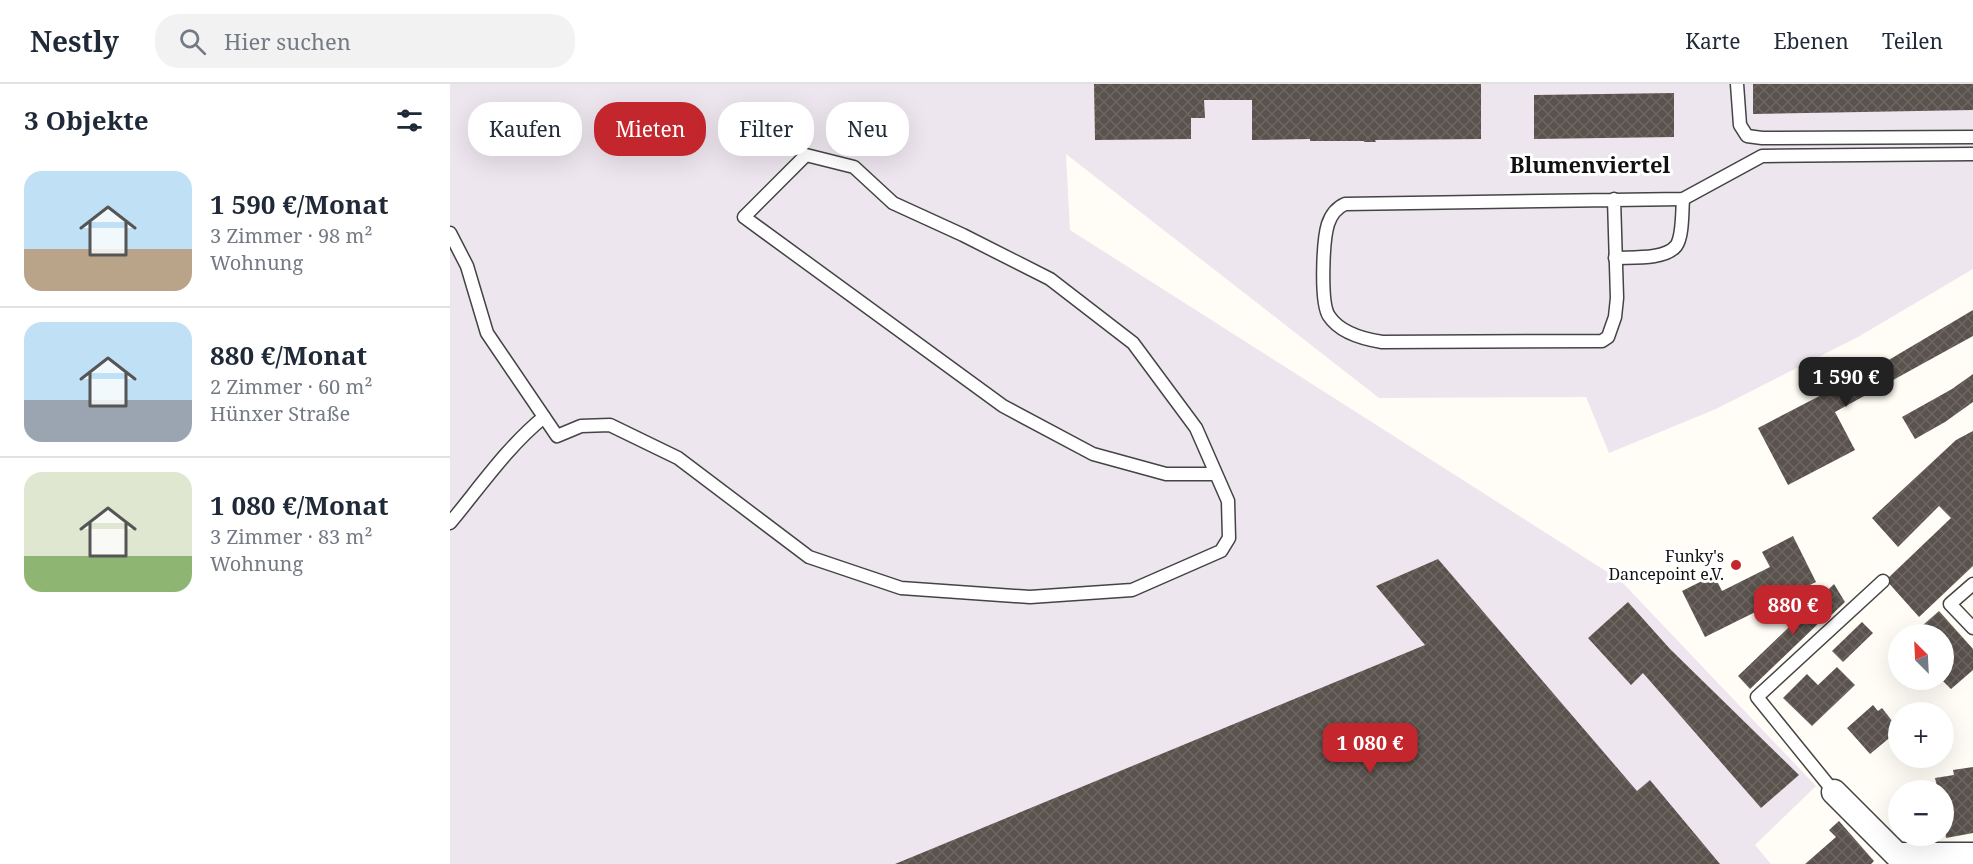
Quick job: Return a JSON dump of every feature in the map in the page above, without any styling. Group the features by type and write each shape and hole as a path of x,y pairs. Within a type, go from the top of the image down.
{"street":[{"path":"1834,792 1897,855 1973,855"}],"lane":[{"path":"1737,84 1740,124 1747,136 1762,138 1973,137"},
{"path":"1614,199 1617,298 1615,317 1608,337 1602,341 1382,342 1348,331 1329,317 1325,308 1323,296 1328,225 1334,211 1345,204 1614,199 1683,199 1762,156 1973,154"},
{"path":"450,233 467,266 487,333 557,436 581,426 610,425 678,458 809,557 902,588 1029,597 1132,590 1221,551 1229,538 1228,501 1196,428 1133,344 1050,279 893,203 854,167 806,155 744,217 1003,406 1093,454 1166,474 1216,474"},
{"path":"1615,258 1650,257 1672,250 1679,241 1683,199"},
{"path":"450,523 529,429 544,417"},
{"path":"1834,792 1757,697 1883,581"},
{"path":"1973,584 1950,604 1973,628"}],"shaded area":[{"path":"450,84 1973,84 1973,269 1858,337 1716,409 1609,453 1586,397 1379,398 1066,154 1070,230 1620,580 1816,786 1755,845 1771,864 450,864"}],"building":[{"path":"1094,84 1481,84 1481,139 1375,140 1376,142 1310,141 1310,139 1252,140 1252,100 1204,100 1205,118 1191,118 1191,139 1095,140"},
{"path":"1753,84 1973,84 1973,110 1753,114"},
{"path":"1674,93 1674,137 1534,139 1534,95"},
{"path":"1973,310 1973,336 1835,412 1855,450 1788,485 1758,428 1887,361"},
{"path":"1973,374 1973,402 1945,422 1915,439 1902,417 1952,389"},
{"path":"1973,431 1973,566 1919,617 1886,580 1951,518 1939,506 1898,547 1872,518 1956,440"},
{"path":"1793,536 1816,582 1705,637 1682,591 1714,575 1722,591 1770,567 1762,552"},
{"path":"1438,559 1637,791 1650,780 1720,864 895,864 1425,645 1376,586"},
{"path":"1834,584 1845,602 1823,623 1821,621 1750,689 1738,676"},
{"path":"1628,602 1670,649 1799,775 1761,808 1643,673 1631,685 1588,638"},
{"path":"1939,611 1951,624 1924,624"},
{"path":"1862,622 1873,633 1843,662 1832,651"},
{"path":"1954,628 1973,649 1973,670 1954,686"},
{"path":"1837,667 1855,685 1812,726 1783,698 1807,674 1818,685"},
{"path":"1873,705 1878,711 1882,708 1888,716 1888,739 1870,754 1847,728"},
{"path":"1973,767 1973,833 1954,837 1954,780 1936,780 1935,778 1954,775 1953,770"},
{"path":"1839,821 1874,861 1871,864 1805,864 1836,837 1829,830"}],"place":[{"name":"Funky's Dancepoint e.V.","path":"1736,565"}],"district":[{"name":"Blumenviertel","path":"1590,165"}]}
